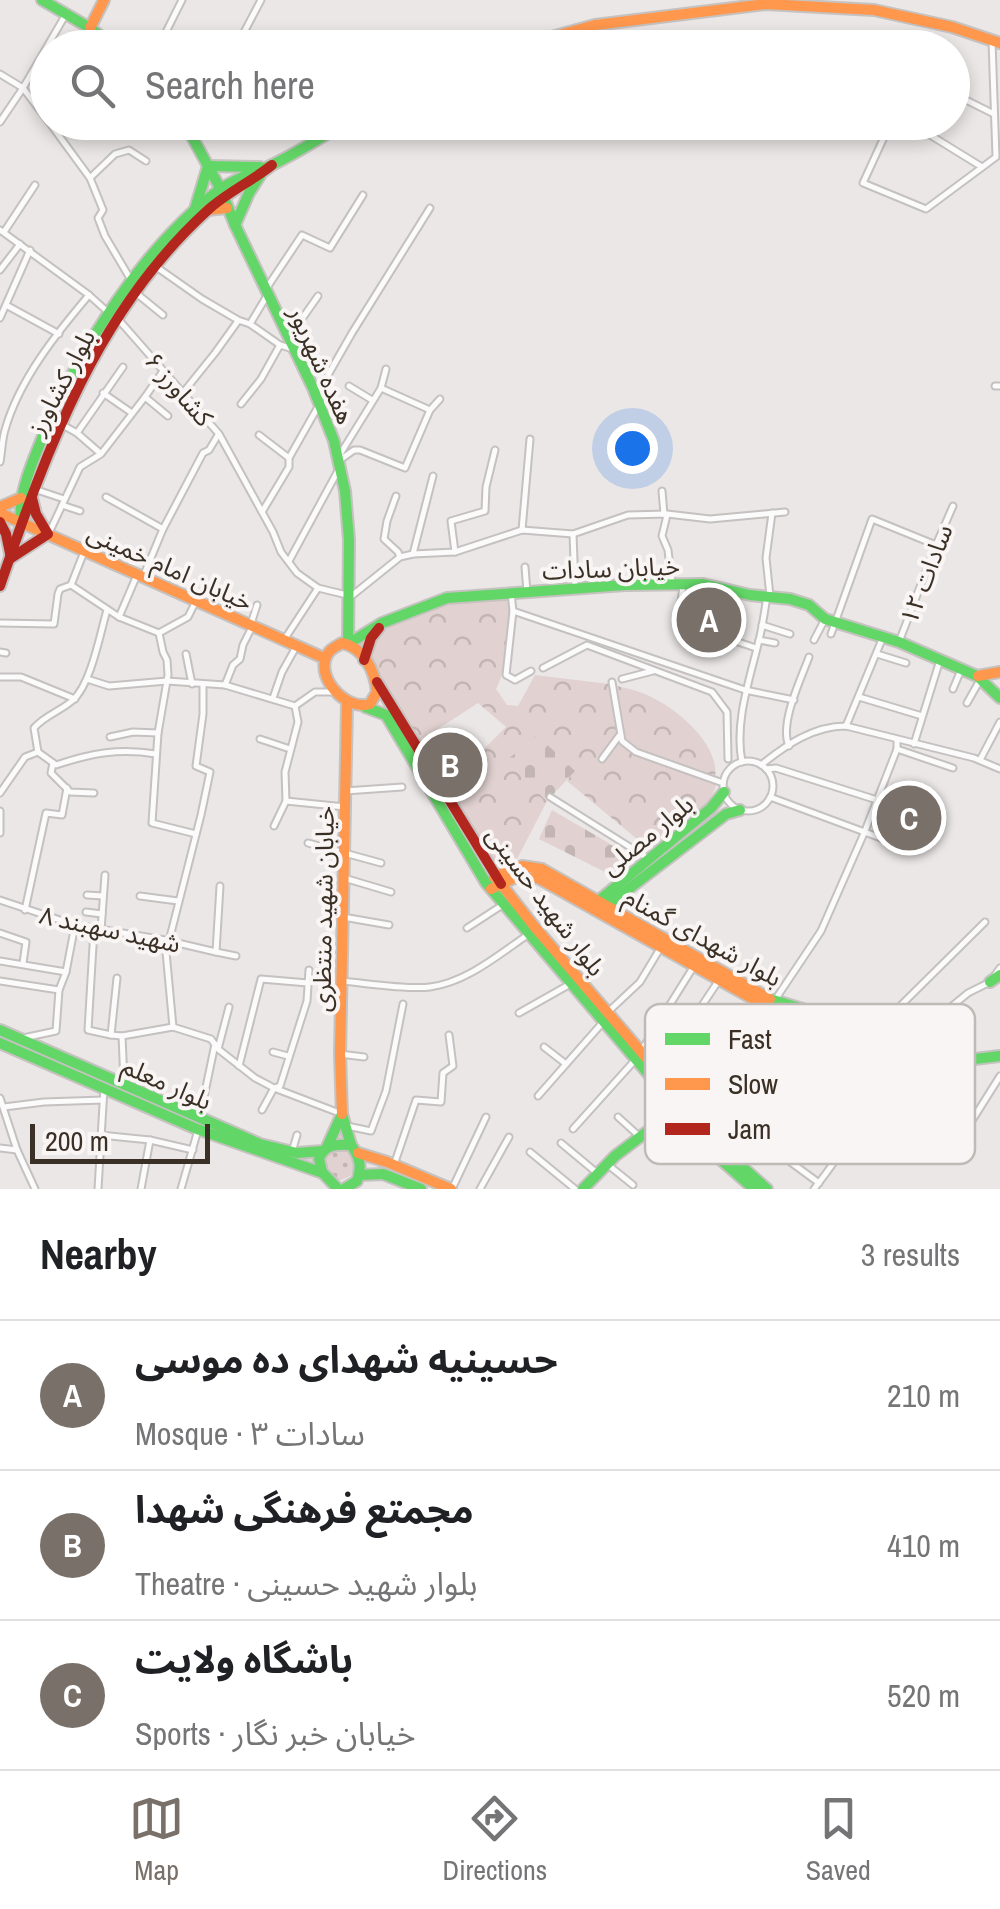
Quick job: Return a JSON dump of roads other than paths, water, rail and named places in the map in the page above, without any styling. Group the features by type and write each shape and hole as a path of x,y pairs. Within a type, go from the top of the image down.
{"main road":[{"path":"42,0 93,30"},
{"path":"90,28 104,0"},
{"path":"577,30 766,4 874,10 962,30"},
{"path":"970,33 997,41"},
{"name":"هفده شهریور","path":"195,140 267,292 287,344 318,400 340,461 349,540 348,644"},
{"path":"202,209 314,140"},
{"path":"202,209 208,166 264,169"},
{"path":"235,225 248,193 264,169"},
{"name":"بلوار کشاورز","path":"29,493 58,423 132,280 202,209 223,198"},
{"name":"بلوار کشاورز","path":"0,586 62,395 114,316 202,209"},
{"path":"0,510 29,493 48,534 12,558 0,522"},
{"name":"خیابان امام خمینی","path":"0,510 22,524 324,658"},
{"name":"خیابان سادات","path":"348,644 382,623 447,598 703,584 809,605 831,625 900,642 978,678 1000,698"},
{"path":"364,660 371,638 382,623"},
{"path":"366,707 375,699 376,680 358,650 348,644 336,644 324,658 324,670 336,692 352,708 390,712"},
{"path":"978,678 1000,672"},
{"name":"بلوار شهید حسینی","path":"376,680 390,712 504,904 606,1017"},
{"name":"خیابان شهید منتظری","path":"343,1120 340,1054 347,705"},
{"name":"بلوار مصلی","path":"599,905 711,808 724,787"},
{"name":"بلوار مصلی","path":"599,905 726,814 740,810"},
{"name":"بلوار شهدای گمنام","path":"493,883 531,876 599,905 770,1004"},
{"name":"بلوار شهید حسینی","path":"493,883 645,1061"},
{"name":"بلوار شهدای گمنام","path":"599,905 694,966 770,1004"},
{"name":"بلوار معلم","path":"0,1030 257,1152 320,1172"},
{"name":"بلوار معلم","path":"0,1043 104,1094 292,1152 325,1149"},
{"path":"975,1059 1000,1056"},
{"path":"343,1120 361,1164 357,1181 341,1189 332,1187 320,1172 319,1162 343,1120"},
{"path":"583,1189 645,1132"},
{"path":"325,1149 338,1144 354,1149 452,1189"},
{"path":"726,1164 754,1189"},
{"path":"740,1164 768,1189"},
{"path":"360,1175 370,1171 385,1174 421,1189"}],"street":[{"path":"167,30 182,0"},
{"path":"246,30 261,0"},
{"path":"57,30 66,14"},
{"path":"882,140 862,183 926,209 996,156 997,41"},
{"path":"0,74 23,88 30,98"},
{"path":"0,122 30,76"},
{"path":"970,102 994,114"},
{"path":"62,140 90,178 107,210 98,218 132,280"},
{"path":"939,140 982,167"},
{"path":"90,178 116,154 128,150 146,161"},
{"path":"2,231 35,185"},
{"path":"250,324 302,236 330,248 363,195"},
{"path":"262,512 289,466 289,458 352,333 430,208"},
{"name":"کشاورز ۶","path":"2,231 114,316 219,434 289,562"},
{"path":"0,270 20,244"},
{"path":"0,318 30,250"},
{"path":"155,266 238,320 287,344"},
{"path":"136,293 162,315"},
{"path":"0,462 4,431 18,398 33,370 89,295"},
{"path":"242,404 318,296"},
{"path":"6,305 59,334"},
{"path":"182,394 238,320"},
{"path":"78,433 123,367"},
{"path":"386,369 380,388 289,562 318,588 350,596 400,557 455,552 522,530 573,534 628,514 710,520 785,512"},
{"path":"48,534 80,467 101,454 163,371"},
{"path":"349,386 372,400"},
{"path":"380,388 430,410"},
{"path":"104,393 132,413"},
{"path":"145,397 168,416"},
{"path":"340,461 360,450 405,468 430,410 440,399"},
{"path":"58,423 78,433 101,454"},
{"path":"119,617 203,454 219,434"},
{"path":"259,435 289,458"},
{"path":"522,530 530,439"},
{"path":"455,552 451,521 485,511 495,450"},
{"path":"412,554 432,476"},
{"path":"662,491 666,514 662,536 677,585 680,611"},
{"path":"29,493 63,502 80,512"},
{"path":"396,496 384,538 400,557"},
{"path":"106,498 163,530"},
{"name":"سادات ۱۲","path":"900,642 953,506"},
{"path":"742,762 745,690 769,596 766,558 772,513"},
{"path":"814,640 831,625 872,520 936,544"},
{"path":"573,534 575,588"},
{"path":"0,622 54,624 60,589 71,585 84,551"},
{"path":"525,566 527,592"},
{"path":"71,585 119,617 159,634"},
{"path":"284,640 318,588"},
{"path":"511,594 513,611 506,675 515,680 531,671"},
{"path":"159,634 188,617 196,601"},
{"path":"225,685 233,664 240,659 257,605"},
{"path":"107,610 87,679 76,699 34,728 38,752 56,764 93,752 156,754"},
{"path":"513,611 745,690 794,700"},
{"path":"762,625 790,634"},
{"path":"159,634 162,652 168,660 152,822 196,834"},
{"path":"846,726 883,637"},
{"path":"729,640 756,648"},
{"path":"759,640 775,644"},
{"path":"543,668 587,645 712,692 728,712 728,758"},
{"path":"272,698 296,647"},
{"path":"186,654 192,684"},
{"path":"877,654 906,663"},
{"path":"789,746 785,736 809,657"},
{"path":"914,744 940,660"},
{"path":"622,679 654,670"},
{"path":"954,689 961,670"},
{"path":"0,677 20,677 76,699"},
{"path":"967,703 978,678"},
{"path":"87,679 109,686 167,681 225,685 296,706"},
{"path":"612,682 622,741 636,752 724,787"},
{"path":"173,1027 167,941 210,772 196,766 203,685"},
{"path":"296,706 315,692 336,692"},
{"path":"859,697 922,716"},
{"path":"274,826 286,801 285,772 298,722 296,706"},
{"path":"980,760 1000,722"},
{"path":"763,767 806,734 826,726 846,726 1000,768"},
{"path":"110,737 158,733"},
{"path":"602,759 621,734"},
{"path":"260,739 290,748"},
{"path":"773,1004 821,931 866,831 897,740"},
{"path":"896,749 953,768"},
{"path":"0,792 25,757 38,752"},
{"path":"54,762 51,773 70,792 94,793"},
{"path":"763,767 772,786 770,798 757,809 740,810 727,799 724,787 729,770 742,762 776,768 877,800"},
{"path":"346,791 402,787"},
{"path":"26,910 46,813 62,815 66,788"},
{"path":"550,797 648,859"},
{"path":"770,798 897,844"},
{"path":"286,801 345,808"},
{"path":"0,811 0,833"},
{"path":"308,843 381,862"},
{"path":"105,875 88,1030 122,1036 173,1027 211,1039 238,1066 274,1088 371,1131 386,1091 403,1004"},
{"path":"344,878 391,892"},
{"name":"شهید سهبند ۸","path":"0,900 75,925 216,952 220,886"},
{"path":"87,896 103,896"},
{"path":"140,896 178,901"},
{"path":"467,928 504,904"},
{"path":"86,912 102,914"},
{"path":"343,917 389,924"},
{"path":"902,1004 985,922"},
{"path":"20,1039 56,1031 58,990 66,972 75,925"},
{"path":"0,933 26,942 23,964"},
{"path":"341,980 428,988 472,973 530,934"},
{"path":"538,1096 640,982 662,947"},
{"path":"216,952 236,956"},
{"path":"0,961 66,972"},
{"path":"670,1004 694,966"},
{"path":"262,1110 274,1088 280,1086 307,1000 308,970"},
{"path":"955,1004 997,975"},
{"path":"110,1035 117,978"},
{"path":"238,1066 262,979 309,982"},
{"path":"701,1004 719,980"},
{"path":"0,982 58,990"},
{"path":"519,1014 572,983"},
{"path":"181,1189 229,1008"},
{"path":"394,1165 416,1100 441,1102 444,1074 453,1066 449,1035"},
{"path":"122,1036 124,1086"},
{"path":"574,1129 645,1044"},
{"path":"544,1047 566,1064"},
{"path":"273,1052 288,1056"},
{"path":"340,1054 364,1057"},
{"path":"975,1115 1000,1076"},
{"path":"4,1108 104,1094 98,1189"},
{"path":"0,1098 35,1189"},
{"path":"618,1117 639,1136"},
{"path":"452,1189 486,1118"},
{"path":"100,1135 150,1140 193,1150"},
{"path":"292,1152 297,1135"},
{"path":"480,1189 509,1137"},
{"path":"141,1189 150,1140"},
{"path":"560,1143 598,1173"},
{"path":"0,1148 17,1150"},
{"path":"530,1152 575,1189"},
{"path":"607,1164 632,1185"},
{"path":"789,1164 816,1186 832,1164"}],"place":[{"name":"حسینیه شهدای ده موسی","path":"709,620"},
{"name":"مجمتع فرهنگی شهدا","path":"450,765"},
{"name":"باشگاه ولایت","path":"909,818"}]}
